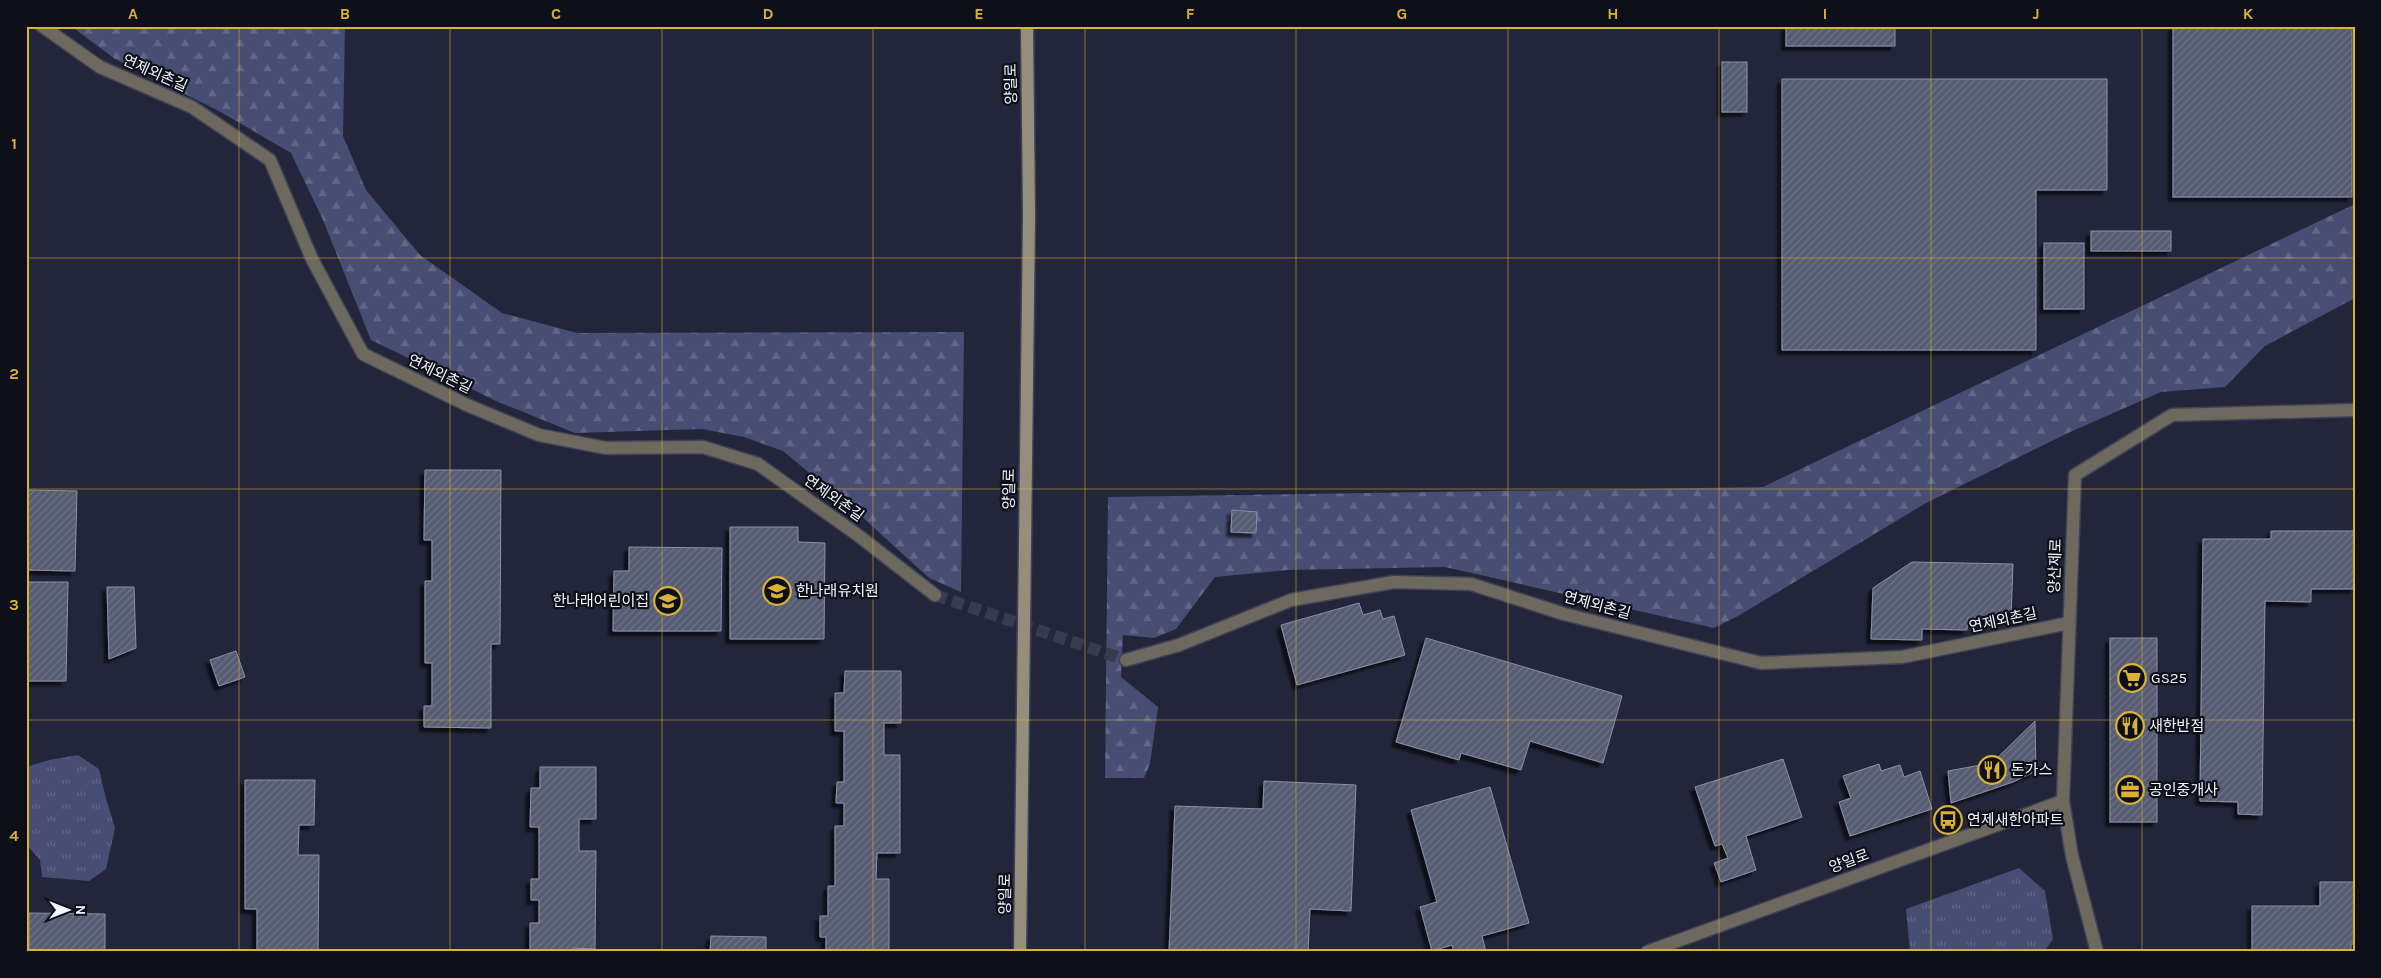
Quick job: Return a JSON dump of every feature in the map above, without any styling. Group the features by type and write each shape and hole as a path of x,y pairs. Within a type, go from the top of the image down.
{"main road":[{"name":"양일로","path":"1020,952 1029,216 1027,26"}],"street":[{"name":"연제외촌길","path":"42,26 100,67 192,107 270,160 312,259 363,354 467,405 538,435 606,448 703,448 758,464 859,536 935,595"},
{"name":"양산제로","path":"2097,952 2072,856 2063,801 2075,475 2172,415 2355,410"},
{"name":"연제외촌길","path":"1126,660 1179,645 1291,600 1394,582 1471,584 1564,614 1761,663 1902,657 2069,623"},
{"name":"양일로","path":"1647,952 2063,801"}],"green space":[{"path":"71,26 345,26 343,136 366,190 420,255 502,313 577,333 964,332 961,592 929,578 860,515 783,451 744,437 702,429 575,433 496,401 371,340 323,220 291,153 219,111 115,59"},
{"path":"2355,204 2355,298 2265,346 2225,387 2161,392 2068,433 1926,503 1738,616 1714,628 1445,567 1288,570 1215,577 1176,629 1154,638 1123,635 1121,677 1158,707 1150,764 1144,778 1105,778 1108,497 1763,487"},
{"path":"78,755 99,769 115,828 106,869 89,881 42,877 40,860 26,844 26,767 49,760"},
{"path":"2019,868 2045,891 2053,939 2044,952 1910,952 1906,909"}],"building":[{"path":"1786,26 1895,26 1895,46 1786,46"},
{"path":"2173,26 2352,26 2352,197 2173,197"},
{"path":"1722,62 1747,62 1747,112 1722,112"},
{"path":"1782,79 2107,79 2107,190 2036,190 2036,350 1782,350"},
{"path":"2091,231 2171,231 2171,251 2091,251"},
{"path":"2044,243 2084,243 2084,309 2044,309"},
{"path":"425,470 501,470 500,644 491,644 491,728 424,727 424,706 432,706 432,663 425,663 425,581 432,581 432,540 424,540"},
{"path":"26,490 77,491 75,571 26,570"},
{"path":"1232,510 1257,512 1256,533 1231,532"},
{"name":"한나래유치원","path":"730,527 798,527 798,542 825,543 824,639 730,639"},
{"path":"2271,531 2355,531 2355,589 2311,589 2311,602 2265,601 2262,815 2238,814 2238,802 2200,801 2203,539 2271,539"},
{"name":"한나래어린이집","path":"629,547 722,548 721,631 613,631 614,571 629,571"},
{"path":"1912,562 2013,564 2011,619 1968,618 1967,630 1922,629 1922,640 1871,639 1873,588"},
{"path":"26,582 68,582 66,681 26,681"},
{"path":"107,587 134,587 136,648 109,659"},
{"path":"1359,603 1363,615 1380,610 1383,619 1394,616 1405,655 1297,685 1281,625"},
{"path":"1426,638 1622,696 1603,763 1530,741 1521,770 1461,753 1459,760 1396,742"},
{"path":"2110,638 2157,638 2157,822 2110,822"},
{"path":"236,651 245,677 219,686 210,660"},
{"path":"845,671 901,671 901,723 884,723 884,755 900,755 900,853 877,853 876,879 889,879 889,952 826,952 826,937 820,937 820,916 828,916 828,886 835,886 835,826 844,826 844,803 836,803 837,782 844,782 844,731 835,731 835,693 844,693"},
{"path":"2035,721 2036,771 2013,782 1951,803 1948,771 1992,763"},
{"path":"1783,759 1802,817 1746,836 1756,870 1721,882 1714,863 1728,858 1722,844 1715,846 1695,787"},
{"path":"1879,764 1881,771 1900,765 1904,777 1920,771 1932,809 1850,836 1839,802 1851,798 1843,776"},
{"path":"540,767 596,767 596,819 579,819 579,851 596,851 595,949 572,948 572,952 530,952 530,923 539,923 539,900 531,900 531,879 539,879 539,827 530,827 531,788 540,788"},
{"path":"245,780 315,780 314,825 299,825 298,855 319,855 318,952 257,952 257,909 245,909"},
{"path":"1264,781 1356,785 1351,911 1310,909 1308,952 1169,952 1175,806 1263,809"},
{"path":"1490,787 1529,923 1482,936 1486,952 1454,952 1452,945 1432,951 1420,907 1437,902 1411,810"},
{"path":"2320,882 2355,882 2355,944 2351,944 2351,951 2252,952 2252,906 2320,906"},
{"path":"29,913 105,914 105,952 29,952"},
{"path":"711,936 766,937 766,952 710,952"}],"tunnel":[{"path":"935,595 1126,660"}],"place":[{"name":"한나래유치원","path":"777,591"},
{"name":"한나래어린이집","path":"668,601"},
{"name":"GS25","path":"2132,678"},
{"name":"새한반점","path":"2130,726"},
{"name":"돈가스","path":"1992,770"},
{"name":"공인중개사","path":"2130,790"},
{"name":"연제새한아파트","path":"1948,820"}]}
